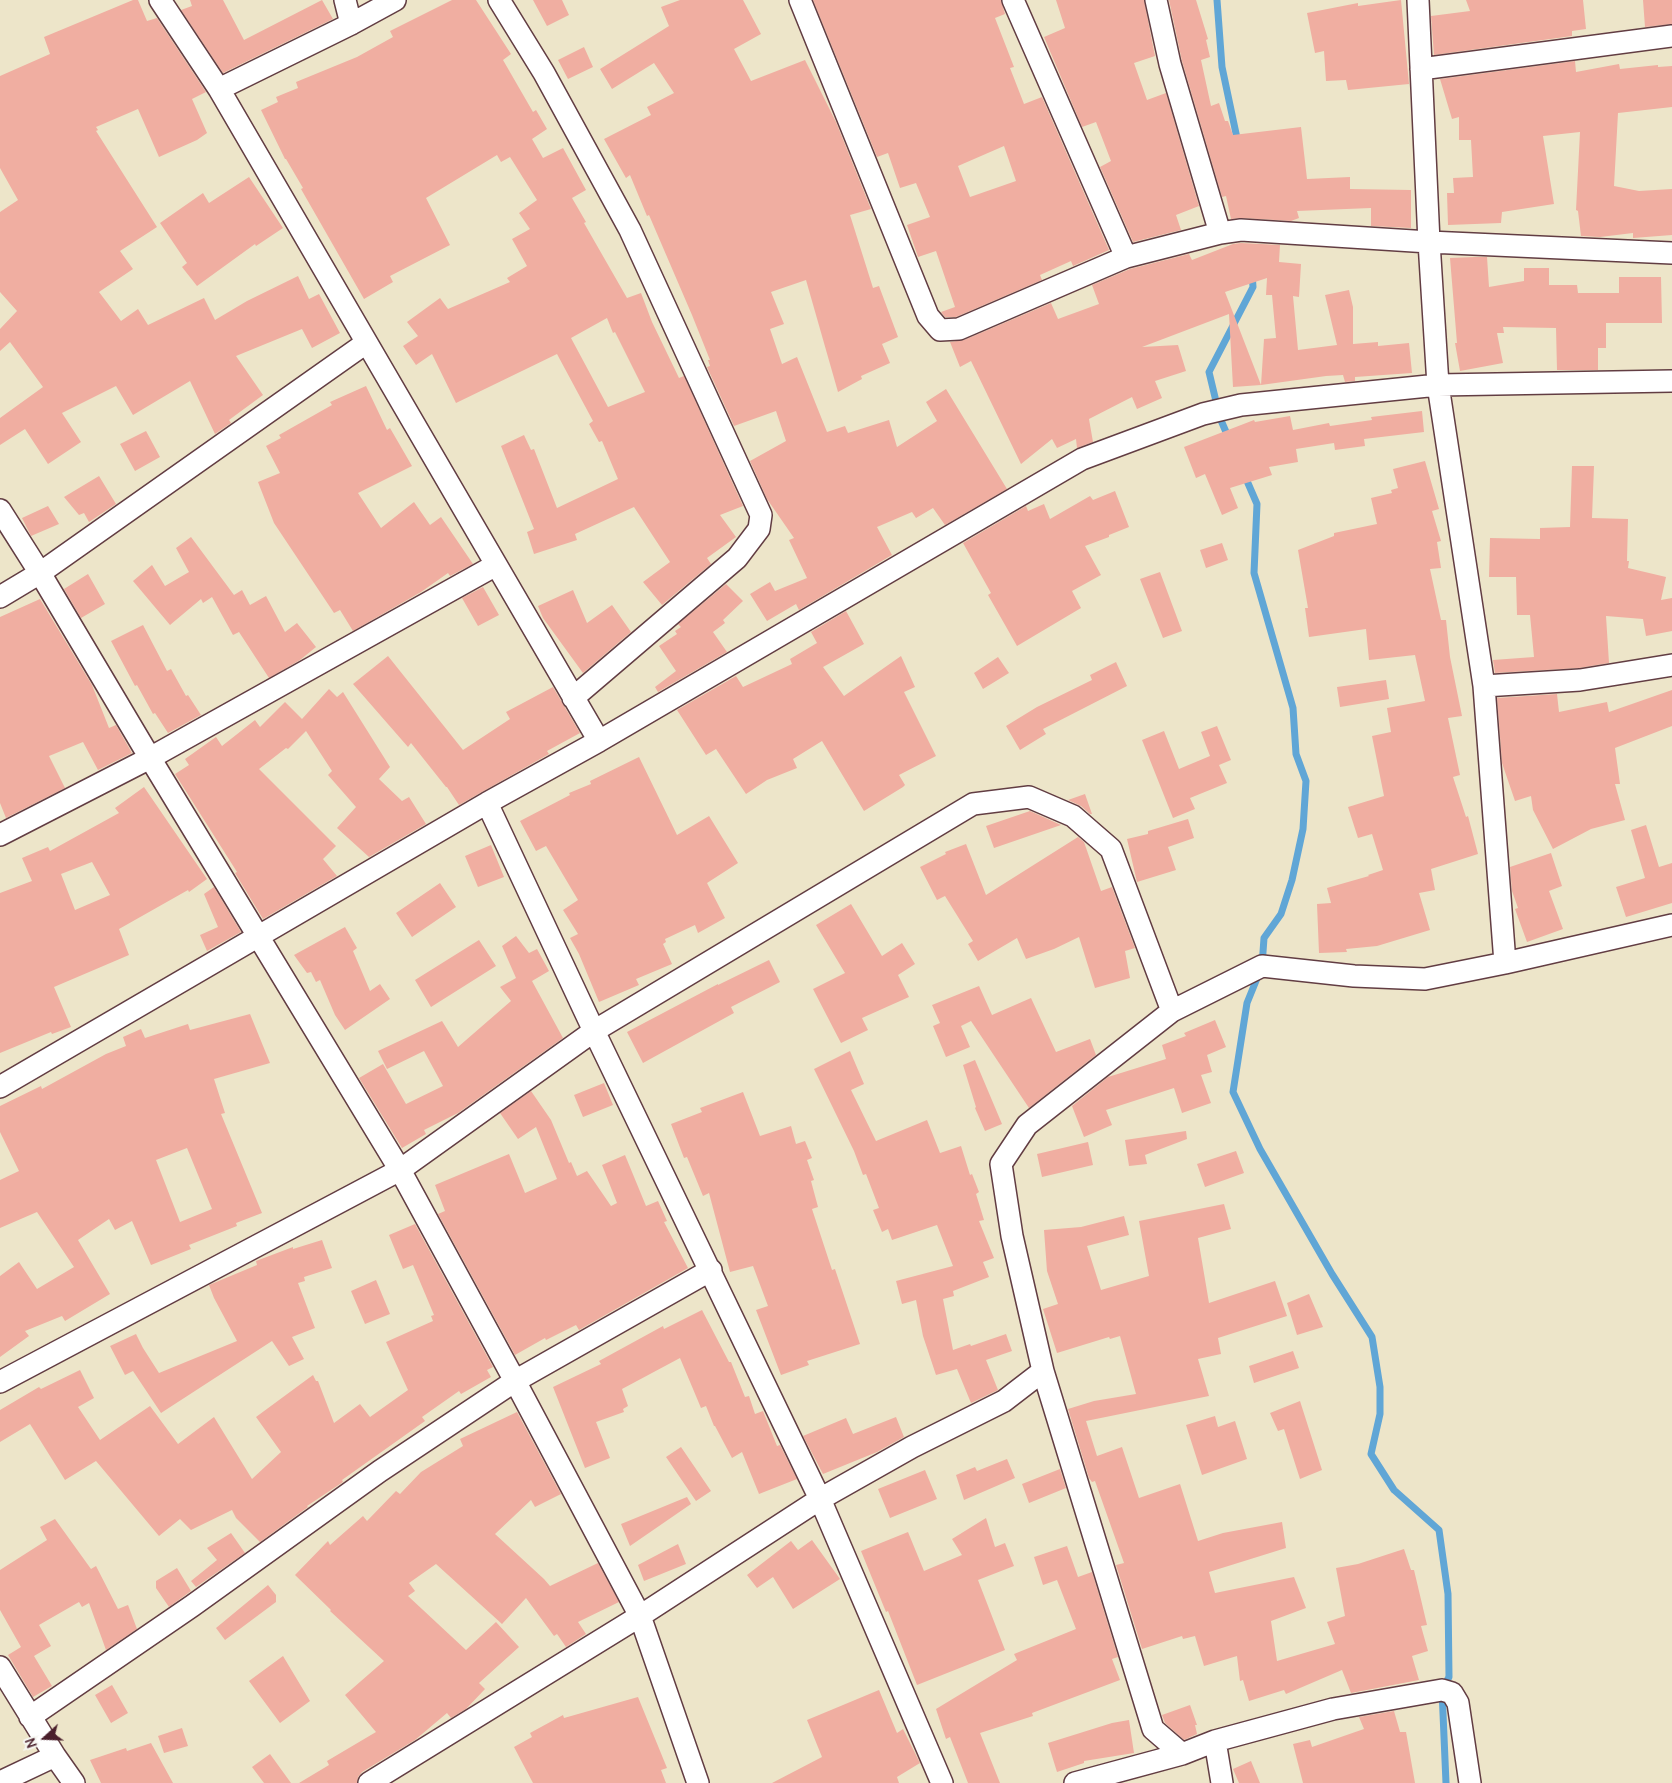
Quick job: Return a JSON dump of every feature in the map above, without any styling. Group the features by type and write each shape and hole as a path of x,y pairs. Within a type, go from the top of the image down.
{"street":[{"path":"160,0 219,89 599,741"},
{"path":"346,0 351,24"},
{"path":"219,89 351,24 395,0"},
{"path":"499,0 544,73 630,230 761,516 759,529 737,558 573,698"},
{"path":"800,0 928,316 940,330 959,328 1126,257 1220,233 1241,230 1429,242 1672,253"},
{"path":"1013,0 1126,257"},
{"path":"1156,0 1170,64 1220,233"},
{"path":"1418,0 1429,242 1438,385 1484,686 1505,963"},
{"path":"1421,69 1672,36"},
{"path":"0,597 40,573 366,343"},
{"path":"0,1087 1082,459 1203,414 1241,405 1438,385 1672,381"},
{"path":"0,510 40,573 400,1170 640,1616 698,1783"},
{"path":"0,835 150,758 496,565"},
{"path":"1484,686 1580,680 1672,665"},
{"path":"0,1382 400,1170 594,1031 973,804 1029,797 1073,816 1111,849 1172,1011"},
{"path":"487,803 594,1031 820,1499 942,1783"},
{"path":"1182,1754 1153,1729 1043,1371 1012,1236 1001,1164 1028,1125 1172,1011 1262,966 1354,976 1424,979 1505,963 1672,925"},
{"path":"30,1717 192,1606 380,1471 515,1382 711,1270"},
{"path":"369,1783 640,1616 820,1499 912,1447 1004,1401 1043,1371"},
{"path":"0,1667 30,1717 74,1783"},
{"path":"1075,1783 1182,1754 1214,1741 1333,1709 1442,1690 1452,1693 1458,1703 1470,1783"},
{"path":"1214,1741 1222,1783"},
{"path":"0,1782 55,1756"}],"building":[{"path":"133,0 138,0 147,21 157,18 206,92 192,99 207,133 197,140 159,157 138,109 96,127 98,130 96,131 157,227 120,251 133,269 99,292 121,321 138,309 148,325 204,298 215,320 247,301 298,276 309,299 319,294 340,333 312,348 302,329 236,356 263,395 229,420 231,423 215,434 190,381 133,415 116,386 62,413 81,442 48,464 25,429 0,445 0,418 43,387 10,342 0,351 0,329 17,311 0,292 0,212 18,200 0,168 0,76 50,54 44,37"},
{"path":"190,0 223,0 244,40 322,0 333,19 223,73 181,10 192,6"},
{"path":"452,0 476,0 511,54 503,60 533,112 536,110 547,129 532,139 543,158 563,148 586,190 572,198 586,222 584,223 627,298 641,293 652,322 679,378 684,376 743,506 720,515 736,537 707,558 711,564 662,605 643,582 670,562 634,507 575,534 577,540 534,554 527,532 534,529 501,446 524,435 531,450 534,449 557,508 618,479 602,441 599,442 589,424 593,421 557,354 456,403 432,354 416,365 403,346 418,336 407,322 440,298 448,309 510,282 507,278 527,266 512,239 530,229 519,213 537,200 510,157 501,162 497,155 426,198 450,245 390,276 393,282 364,299 301,189 303,188 285,159 261,110 278,102 276,97 298,88 296,82 357,57 393,37 390,31","holes":["607,318 613,333 615,332 645,392 608,407 571,338"]},
{"path":"533,0 562,0 569,15 547,26"},
{"path":"680,0 743,0 761,34 734,49 751,81 805,60 836,122 871,209 850,215 873,288 879,286 898,337 882,344 890,363 861,376 862,379 838,392 806,280 771,292 784,324 770,329 782,364 797,357 827,432 845,426 848,433 889,420 897,447 937,421 926,402 946,389 1007,489 945,525 933,508 916,518 912,512 877,527 892,555 799,610 796,604 767,621 750,594 770,582 775,591 807,578 789,540 794,538 767,499 750,461 786,441 776,411 734,426 707,367 710,366 708,360 710,360 649,215 647,216 630,175 626,178 604,139 651,115 647,107 674,93 654,63 612,89 600,69 669,26 661,7"},
{"path":"813,0 1001,0 1005,14 995,18 1014,67 1010,68 1024,104 1042,97 1109,250 1073,266 1071,261 1040,275 1042,280 956,317 945,317 941,312 955,307 936,251 918,257 907,225 930,217 916,183 900,188 888,153 877,157","holes":["1004,146 1016,181 970,197 958,166"]},
{"path":"1056,0 1144,0 1155,56 1134,63 1147,100 1166,93 1199,206 1176,215 1181,230 1133,242 1100,167 1111,161 1096,122 1082,127 1044,37 1065,28"},
{"path":"1169,0 1196,0 1208,39 1206,40 1210,57 1201,60 1211,106 1219,103 1225,121 1228,121 1233,135 1301,127 1307,179 1350,177 1350,189 1411,190 1411,228 1371,226 1371,208 1297,211 1299,218 1291,221 1231,219 1226,196 1222,197 1182,61"},
{"path":"1401,0 1409,84 1348,90 1346,80 1326,81 1324,51 1315,53 1307,13 1358,3 1358,6"},
{"path":"1466,0 1583,0 1586,29 1572,31 1572,36 1434,55 1431,16 1470,11"},
{"path":"1643,0 1672,0 1672,24 1645,27"},
{"path":"584,47 593,67 568,79 558,60"},
{"path":"1575,61 1576,72 1619,64 1620,69 1658,65 1658,67 1672,66 1672,107 1618,113 1614,186 1639,191 1672,189 1672,235 1633,238 1633,233 1600,237 1581,236 1578,211 1576,210 1580,132 1543,136 1554,204 1502,212 1501,223 1448,225 1447,193 1454,193 1453,178 1473,177 1471,140 1459,140 1459,117 1452,119 1440,79"},
{"path":"249,177 283,228 256,246 255,244 197,286 182,267 187,263 160,223 203,193 209,203"},
{"path":"1233,244 1280,245 1279,262 1301,264 1299,297 1293,296 1298,350 1337,345 1325,295 1349,290 1353,307 1353,344 1378,342 1378,346 1409,343 1412,373 1355,377 1355,381 1345,382 1343,375 1261,385 1233,387 1229,314 1142,347 1178,345 1186,371 1155,381 1162,398 1137,409 1132,397 1089,419 1093,442 1077,448 1076,439 1057,448 1052,439 1021,464 971,361 960,367 950,342 964,340 1051,303 1058,319 1099,304 1092,285 1130,269 1189,254 1192,260","holes":["1267,278 1266,295 1272,295 1276,338 1264,339 1261,385 1225,292"]},
{"path":"1487,257 1489,287 1524,281 1524,268 1549,268 1549,285 1577,285 1578,293 1619,293 1619,277 1661,277 1662,323 1606,323 1606,348 1598,348 1598,370 1557,370 1556,328 1503,327 1504,333 1497,333 1503,363 1460,371 1455,343 1457,343 1450,258"},
{"path":"366,386 387,430 390,428 412,466 358,493 381,528 414,502 430,525 441,517 473,564 450,576 448,573 421,592 353,631 340,610 334,613 274,523 258,482 280,473 266,446 281,438 279,435 332,405 330,402"},
{"path":"1422,411 1424,432 1364,439 1365,446 1335,450 1334,443 1296,449 1298,462 1269,467 1272,475 1230,488 1238,508 1222,515 1205,474 1196,478 1184,447 1254,420 1255,422 1290,416 1293,430 1329,423 1330,426 1372,420 1371,417"},
{"path":"146,431 160,457 135,471 120,444"},
{"path":"1425,461 1439,509 1432,511 1441,541 1437,542 1441,568 1430,569 1441,620 1446,620 1450,657 1462,716 1448,718 1460,775 1453,777 1466,817 1468,816 1478,854 1431,869 1435,890 1419,893 1430,930 1377,946 1346,949 1347,952 1319,953 1317,904 1331,903 1327,888 1383,870 1372,834 1358,838 1348,807 1384,796 1372,736 1391,732 1387,708 1425,701 1415,655 1369,660 1366,629 1309,637 1305,608 1308,608 1298,550 1334,536 1334,533 1377,524 1371,498 1392,493 1391,490 1398,488 1393,469"},
{"path":"1572,466 1594,466 1592,518 1628,519 1628,568 1666,577 1661,600 1672,598 1672,631 1646,636 1643,619 1606,616 1609,663 1579,668 1495,673 1493,660 1534,657 1530,615 1517,615 1516,577 1489,577 1490,538 1540,539 1540,528 1570,527"},
{"path":"99,476 116,504 89,522 84,513 79,515 64,497"},
{"path":"1115,491 1129,527 1085,546 1101,575 1072,591 1081,608 1017,646 988,595 991,593 963,543 1026,506 1028,511 1044,504 1050,519 1090,496 1093,500"},
{"path":"48,506 59,524 31,536 22,518"},
{"path":"191,537 234,595 242,590 250,605 266,596 285,632 297,623 316,647 300,660 269,678 239,632 233,635 212,597 203,603 201,599 170,625 133,581 152,565 165,586 189,572 176,548"},
{"path":"1222,543 1228,560 1206,568 1200,550"},
{"path":"1160,572 1182,631 1163,638 1140,579"},
{"path":"88,574 105,604 81,618 64,589"},
{"path":"726,584 743,601 723,620 725,623 713,632 727,652 658,692 655,687 676,671 659,646 677,634 675,631 681,627 678,624"},
{"path":"483,587 499,615 478,626 462,598"},
{"path":"573,590 587,623 612,605 631,632 583,673 543,618 538,606"},
{"path":"40,599 92,685 109,728 116,725 132,753 98,770 83,742 49,756 65,788 6,818 0,803 0,617"},
{"path":"846,611 864,644 823,667 844,696 901,656 915,687 904,692 936,756 899,775 905,785 864,811 822,741 793,759 797,768 767,780 746,794 716,749 706,755 677,710 736,676 743,687 792,664 790,659 817,643 811,632"},
{"path":"143,625 167,671 171,669 186,696 188,695 201,715 168,733 155,713 153,714 137,685 135,686 111,641"},
{"path":"388,656 463,750 510,719 506,712 553,687 580,733 547,751 549,754 459,805 447,787 411,743 408,747 353,684"},
{"path":"998,657 1009,673 983,689 974,673"},
{"path":"1116,662 1127,686 1043,729 1046,734 1020,750 1006,726 1037,707 1092,680 1090,675"},
{"path":"1386,680 1389,699 1340,707 1337,687"},
{"path":"329,689 337,697 343,692 390,767 379,779 402,801 409,797 426,824 369,857 337,828 356,807 328,775 332,771 306,731 288,749 286,748 259,769 336,846 323,859 337,876 263,919 235,873 237,872 175,774 189,765 185,759 216,737 222,746 255,720 260,727 285,702 302,719"},
{"path":"1672,690 1672,726 1615,748 1620,784 1615,784 1625,820 1591,829 1553,849 1533,810 1531,796 1515,801 1502,763 1497,698 1557,694 1559,712 1607,702 1609,712"},
{"path":"1217,726 1231,760 1219,765 1227,783 1190,798 1195,809 1173,818 1142,740 1164,731 1179,769 1210,756 1201,732"},
{"path":"639,757 677,835 709,816 738,863 707,883 725,918 698,933 695,925 665,939 666,942 663,944 672,964 636,979 639,985 599,1002 579,954 570,938 578,934 563,910 578,900 546,846 536,851 520,821 570,795 569,793 591,784 590,781"},
{"path":"144,787 207,879 189,892 188,890 119,929 129,955 54,987 71,1027 52,1034 51,1032 0,1053 0,893 32,881 22,858 48,847 50,851 119,813 115,808","holes":["92,862 110,895 75,910 61,874"]},
{"path":"1085,794 1092,814 1068,800"},
{"path":"1030,811 1061,825 994,848 986,826"},
{"path":"1188,819 1194,838 1168,847 1176,870 1137,882 1127,839 1148,834 1148,831"},
{"path":"1646,825 1659,867 1672,863 1672,903 1626,917 1616,887 1645,878 1631,830"},
{"path":"1078,837 1084,842 1101,891 1112,887 1135,948 1125,951 1130,978 1095,988 1079,937 1026,959 1017,938 978,961 968,944 973,941 945,896 937,900 920,867 946,854 945,852 966,844 986,895"},
{"path":"491,845 504,877 478,887 465,856"},
{"path":"1551,853 1562,886 1549,891 1563,929 1527,942 1515,909 1518,908 1512,891 1510,867"},
{"path":"440,883 456,907 412,937 396,913"},
{"path":"214,887 241,932 207,951 200,935 218,927 204,894"},
{"path":"851,904 882,956 902,943 915,964 898,975 909,997 862,1018 868,1030 841,1043 813,989 845,973 816,925"},
{"path":"345,927 357,948 353,951 370,991 380,984 390,999 345,1030 335,1015 320,980 316,982 311,972 307,973 294,955"},
{"path":"516,936 529,953 537,949 549,971 532,981 563,1038 458,1113 424,1130 426,1134 402,1148 359,1078 383,1064 406,1104 443,1086 424,1051 387,1069 378,1051 442,1021 458,1047 511,1001 500,987 516,978 502,946"},
{"path":"479,940 496,966 431,1007 415,980"},
{"path":"769,960 780,982 731,1007 734,1013 643,1063 627,1032 718,984"},
{"path":"979,986 992,1015 1031,998 1056,1052 1090,1039 1096,1055 1029,1108 971,1021 961,1026 970,1047 946,1057 933,1026 940,1023 932,1005"},
{"path":"250,1014 270,1063 214,1079 225,1113 221,1114 262,1213 236,1223 237,1226 189,1245 191,1249 151,1265 132,1221 115,1230 109,1219 78,1240 110,1294 65,1321 62,1316 25,1331 29,1336 0,1357 0,1276 19,1262 37,1289 74,1267 37,1212 0,1228 0,1180 19,1171 0,1132 0,1106 41,1086 42,1089 106,1054 126,1046 123,1037 141,1029 145,1038 188,1024 190,1030","holes":["187,1148 212,1209 180,1222 156,1160"]},
{"path":"1215,1020 1226,1047 1207,1055 1212,1072 1201,1075 1211,1103 1182,1113 1174,1088 1106,1110 1112,1125 1084,1137 1072,1106 1108,1077 1166,1059 1162,1045 1186,1036 1184,1033"},
{"path":"850,1051 864,1084 851,1090 876,1141 927,1120 940,1153 961,1146 970,1175 972,1174 979,1192 976,1194 984,1220 979,1221 994,1258 983,1262 989,1277 953,1291 954,1296 943,1299 953,1350 1006,1334 1012,1351 986,1360 998,1390 971,1403 957,1369 936,1375 923,1336 916,1300 902,1304 896,1281 953,1266 937,1225 892,1240 888,1229 882,1232 873,1210 879,1208 866,1174 863,1175 854,1151 814,1069"},
{"path":"975,1060 1002,1124 985,1131 975,1108 963,1065"},
{"path":"604,1083 613,1105 583,1117 574,1095"},
{"path":"531,1091 551,1120 569,1163 571,1162 577,1176 587,1171 611,1206 617,1203 602,1165 625,1155 646,1206 658,1201 667,1221 664,1222 688,1268 579,1330 576,1325 546,1340 545,1338 515,1355 438,1214 445,1211 435,1185 509,1154 525,1193 557,1179 536,1127 518,1139 500,1113"},
{"path":"743,1092 760,1136 791,1126 796,1144 805,1141 812,1158 807,1160 814,1180 811,1181 818,1207 812,1209 832,1270 835,1269 860,1344 807,1361 809,1365 781,1375 756,1310 768,1306 753,1266 730,1272 709,1193 703,1196 687,1157 684,1158 671,1124 702,1112 700,1108"},
{"path":"1186,1131 1187,1139 1145,1155 1147,1164 1129,1166 1125,1140"},
{"path":"1088,1142 1093,1165 1042,1177 1037,1154"},
{"path":"1236,1151 1244,1173 1205,1187 1197,1164"},
{"path":"1224,1204 1231,1229 1198,1238 1209,1303 1275,1281 1287,1316 1218,1338 1221,1354 1198,1359 1209,1396 1086,1421 1097,1456 1122,1447 1139,1498 1180,1484 1198,1541 1223,1533 1282,1522 1286,1548 1209,1572 1215,1593 1294,1577 1306,1608 1271,1621 1277,1661 1335,1644 1327,1622 1345,1616 1336,1568 1358,1564 1404,1549 1411,1570 1414,1570 1427,1625 1421,1626 1428,1651 1412,1656 1419,1680 1351,1693 1342,1670 1286,1694 1284,1690 1249,1701 1243,1680 1240,1681 1237,1656 1204,1666 1195,1636 1183,1639 1182,1636 1142,1649 1116,1565 1124,1563 1095,1481 1092,1482 1089,1478 1068,1409 1094,1401 1136,1394 1120,1336 1110,1339 1109,1337 1057,1353 1043,1309 1058,1304 1047,1271 1044,1230 1081,1227 1124,1216 1129,1235 1087,1246 1101,1290 1149,1276 1139,1221"},
{"path":"415,1224 493,1367 487,1370 491,1377 461,1394 459,1391 422,1417 425,1421 342,1480 343,1482 307,1506 260,1542 236,1518 232,1510 191,1530 180,1519 159,1536 96,1461 65,1480 30,1424 0,1442 0,1410 39,1387 41,1389 80,1370 94,1398 78,1407 100,1440 150,1406 178,1444 214,1417 252,1479 281,1452 256,1417 313,1375 316,1381 318,1381 334,1423 360,1404 370,1417 408,1390 386,1342 433,1321 431,1316 434,1315 413,1265 403,1269 389,1235"},
{"path":"322,1240 332,1268 304,1277 305,1281 298,1283 315,1328 292,1337 304,1359 289,1366 272,1341 161,1413 133,1371 125,1375 110,1346 136,1334 159,1373 237,1341 209,1285 257,1265 256,1261 293,1247 293,1249"},
{"path":"376,1280 390,1314 365,1324 351,1291"},
{"path":"1309,1294 1323,1327 1297,1335 1287,1303"},
{"path":"702,1310 729,1362 731,1362 745,1397 749,1396 755,1414 763,1411 777,1446 780,1445 797,1479 759,1494 742,1452 732,1458 714,1426 706,1406 701,1408 680,1358 622,1389 628,1406 623,1409 624,1412 596,1422 610,1458 585,1468 553,1387 601,1364 599,1361 663,1326 664,1329"},
{"path":"1293,1351 1299,1368 1254,1383 1249,1366"},
{"path":"1300,1401 1322,1470 1300,1479 1284,1429 1278,1431 1270,1413"},
{"path":"517,1412 561,1494 535,1507 531,1500 495,1534 550,1586 598,1563 619,1602 578,1622 586,1634 566,1647 557,1634 554,1636 526,1598 502,1624 436,1564 409,1583 415,1591 408,1596 466,1650 496,1622 519,1647 479,1683 485,1689 466,1709 451,1718 447,1713 415,1740 362,1772 358,1777 357,1783 299,1783 329,1765 327,1761 376,1732 345,1695 384,1661 330,1611 295,1575 328,1541 330,1545 363,1516 367,1521 396,1491 400,1494 421,1472 463,1446 460,1439"},
{"path":"1215,1416 1218,1427 1235,1421 1247,1459 1202,1475 1186,1425"},
{"path":"896,1417 904,1437 877,1452 823,1474 803,1436 846,1418 853,1434"},
{"path":"681,1447 711,1491 696,1501 666,1457"},
{"path":"1007,1459 1015,1478 964,1500 956,1475 975,1467 977,1471"},
{"path":"1060,1469 1066,1488 1029,1503 1022,1484"},
{"path":"925,1470 937,1499 890,1518 878,1489"},
{"path":"687,1497 691,1504 630,1546 621,1524"},
{"path":"986,1518 995,1547 1005,1543 1014,1566 978,1580 1005,1650 917,1685 888,1611 886,1612 861,1551 908,1532 924,1571 962,1555 952,1539"},
{"path":"55,1519 91,1569 96,1566 118,1609 128,1605 137,1629 106,1650 89,1603 82,1607 79,1602 39,1625 51,1646 34,1656 52,1686 33,1697 8,1655 21,1647 0,1610 0,1570 47,1540 40,1527"},
{"path":"231,1533 245,1553 196,1587 191,1581 217,1560 207,1548"},
{"path":"812,1540 840,1579 793,1609 773,1577 757,1588 747,1575 791,1541 798,1550"},
{"path":"678,1544 686,1564 644,1581 638,1565"},
{"path":"1067,1546 1078,1577 1092,1572 1118,1657 1112,1659 1120,1680 1032,1713 1033,1716 980,1733 1000,1783 968,1783 950,1737 946,1739 936,1709 1017,1660 1014,1654 1076,1629 1057,1580 1043,1585 1034,1557"},
{"path":"177,1568 191,1591 169,1607 156,1588 156,1581"},
{"path":"268,1585 276,1595 276,1602 225,1640 216,1628"},
{"path":"283,1656 310,1701 280,1723 249,1681"},
{"path":"112,1685 128,1713 111,1723 95,1695"},
{"path":"879,1690 897,1733 903,1729 920,1763 897,1777 899,1783 772,1783 822,1757 807,1720"},
{"path":"638,1697 667,1768 661,1770 666,1783 533,1783 514,1747 532,1737 530,1733 563,1715 564,1718"},
{"path":"1190,1705 1197,1725 1195,1725 1197,1734 1184,1740 1165,1723 1162,1715"},
{"path":"1394,1711 1400,1732 1406,1732 1415,1783 1303,1783 1293,1744 1310,1740 1312,1747 1364,1729 1359,1717"},
{"path":"1129,1720 1134,1753 1084,1761 1084,1763 1057,1772 1048,1743 1112,1723"},
{"path":"182,1728 188,1746 164,1753 158,1736"},
{"path":"151,1743 173,1783 101,1783 90,1760 126,1748 127,1751"},
{"path":"270,1754 291,1783 264,1783 252,1767"},
{"path":"1251,1761 1260,1783 1239,1783 1233,1769"}],"waterway":[{"path":"1217,0 1222,67 1238,143"},
{"path":"1229,439 1220,418 1209,372 1253,287 1252,273"},
{"path":"1244,474 1257,504 1254,573 1293,708 1296,754 1306,781 1303,829 1292,880 1281,914 1264,938 1262,966 1247,1003 1233,1092 1260,1149 1332,1274 1372,1337 1380,1387 1380,1414 1371,1454 1394,1490 1439,1530 1448,1594 1449,1677 1442,1690 1446,1783"}]}
